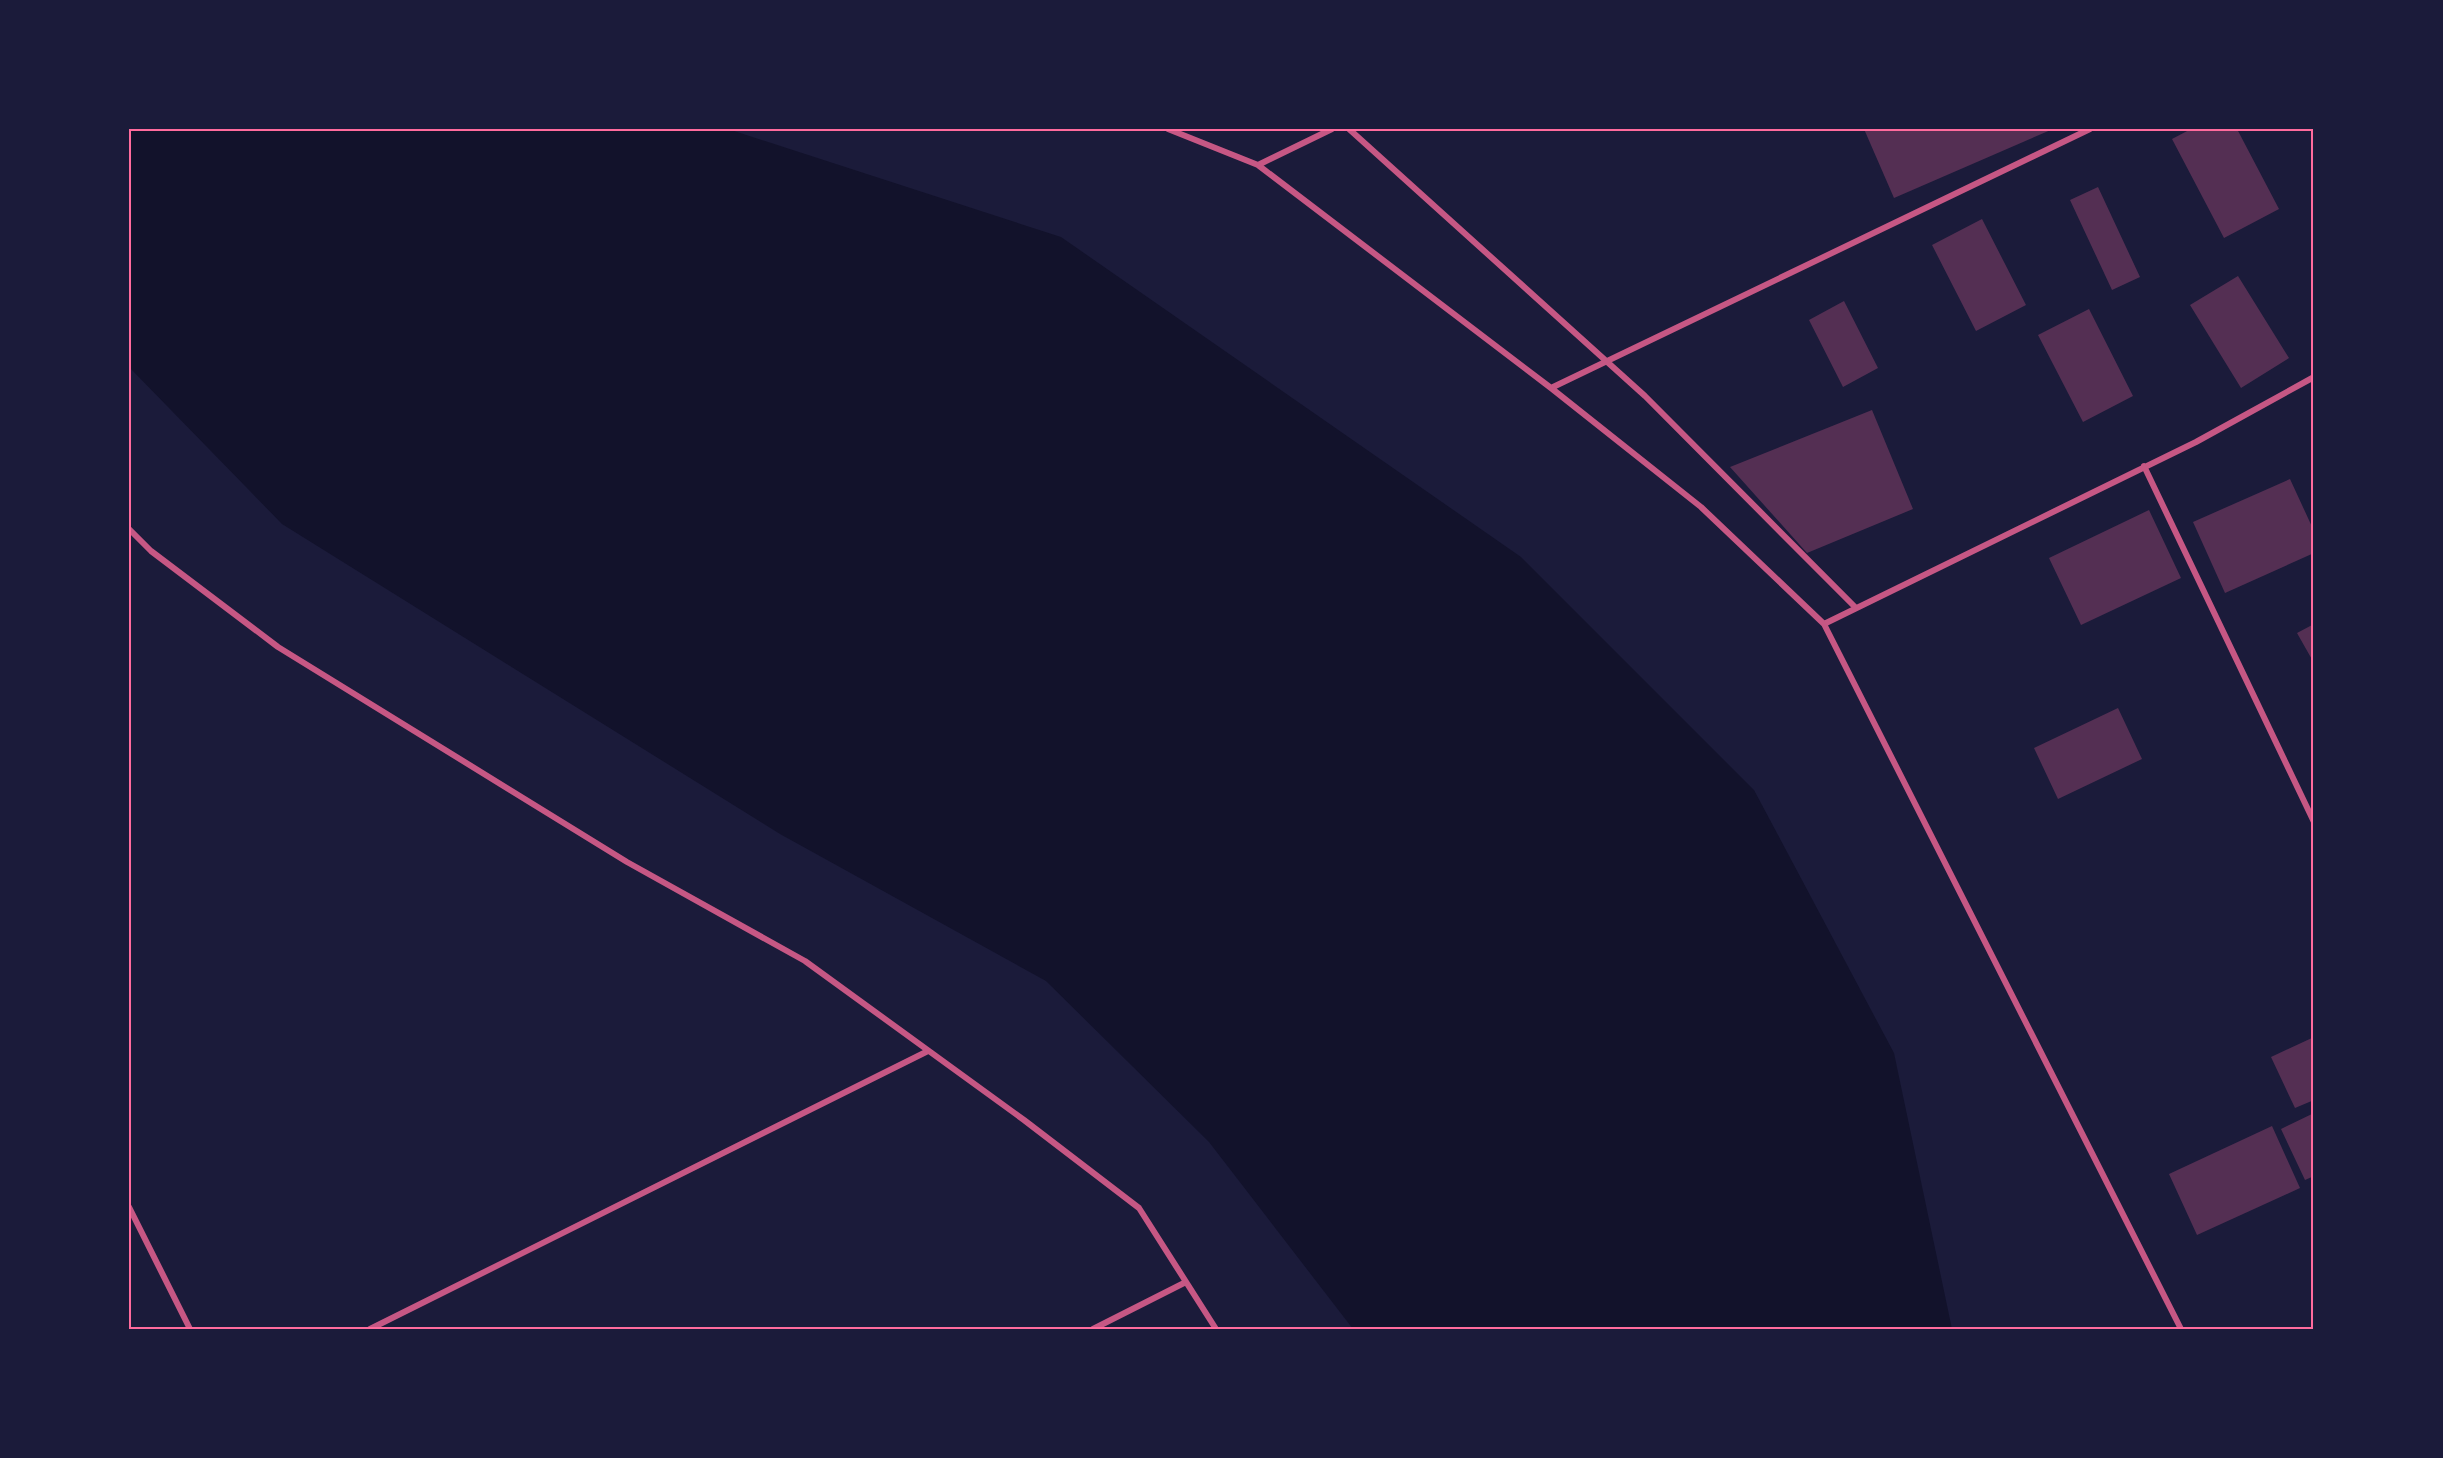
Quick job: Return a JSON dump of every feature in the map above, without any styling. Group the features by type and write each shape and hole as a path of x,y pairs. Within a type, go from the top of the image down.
{"street":[{"path":"1168,129 1258,165 1551,388 1701,507 1824,624 2181,1329"},
{"path":"1258,165 1332,129"},
{"path":"1349,129 1646,396 1856,608"},
{"path":"1551,388 2090,129"},
{"path":"1824,624 2196,442 2314,377"},
{"path":"2144,466 2314,822"},
{"path":"129,529 151,551 278,647 627,862 805,961 928,1051 1139,1208 1216,1329"},
{"path":"370,1329 928,1051"},
{"path":"129,1207 190,1329"},
{"path":"1093,1329 1186,1282"}],"shaded area":[{"path":"129,129 728,129 1061,237 1521,557 1754,790 1894,1053 1952,1329 1353,1329 1209,1142 1046,981 780,834 282,524 129,367"}],"building":[{"path":"1864,129 2053,129 1894,198"},
{"path":"2191,129 2237,129 2279,209 2224,238 2172,139"},
{"path":"2098,187 2140,277 2112,290 2070,200"},
{"path":"1982,219 2026,305 1976,331 1932,245"},
{"path":"2238,276 2289,358 2241,388 2190,305"},
{"path":"1844,301 1878,368 1843,387 1809,320"},
{"path":"2089,309 2133,396 2083,422 2038,335"},
{"path":"1872,410 1913,509 1807,553 1730,467"},
{"path":"2290,479 2314,531 2314,553 2225,593 2193,522"},
{"path":"2149,510 2181,578 2081,625 2049,558"},
{"path":"2314,624 2314,663 2297,633"},
{"path":"2118,708 2142,759 2058,799 2034,748"},
{"path":"2314,1037 2314,1100 2295,1108 2271,1057"},
{"path":"2314,1113 2314,1176 2305,1180 2281,1129"},
{"path":"2272,1126 2300,1188 2197,1235 2169,1174"}]}
